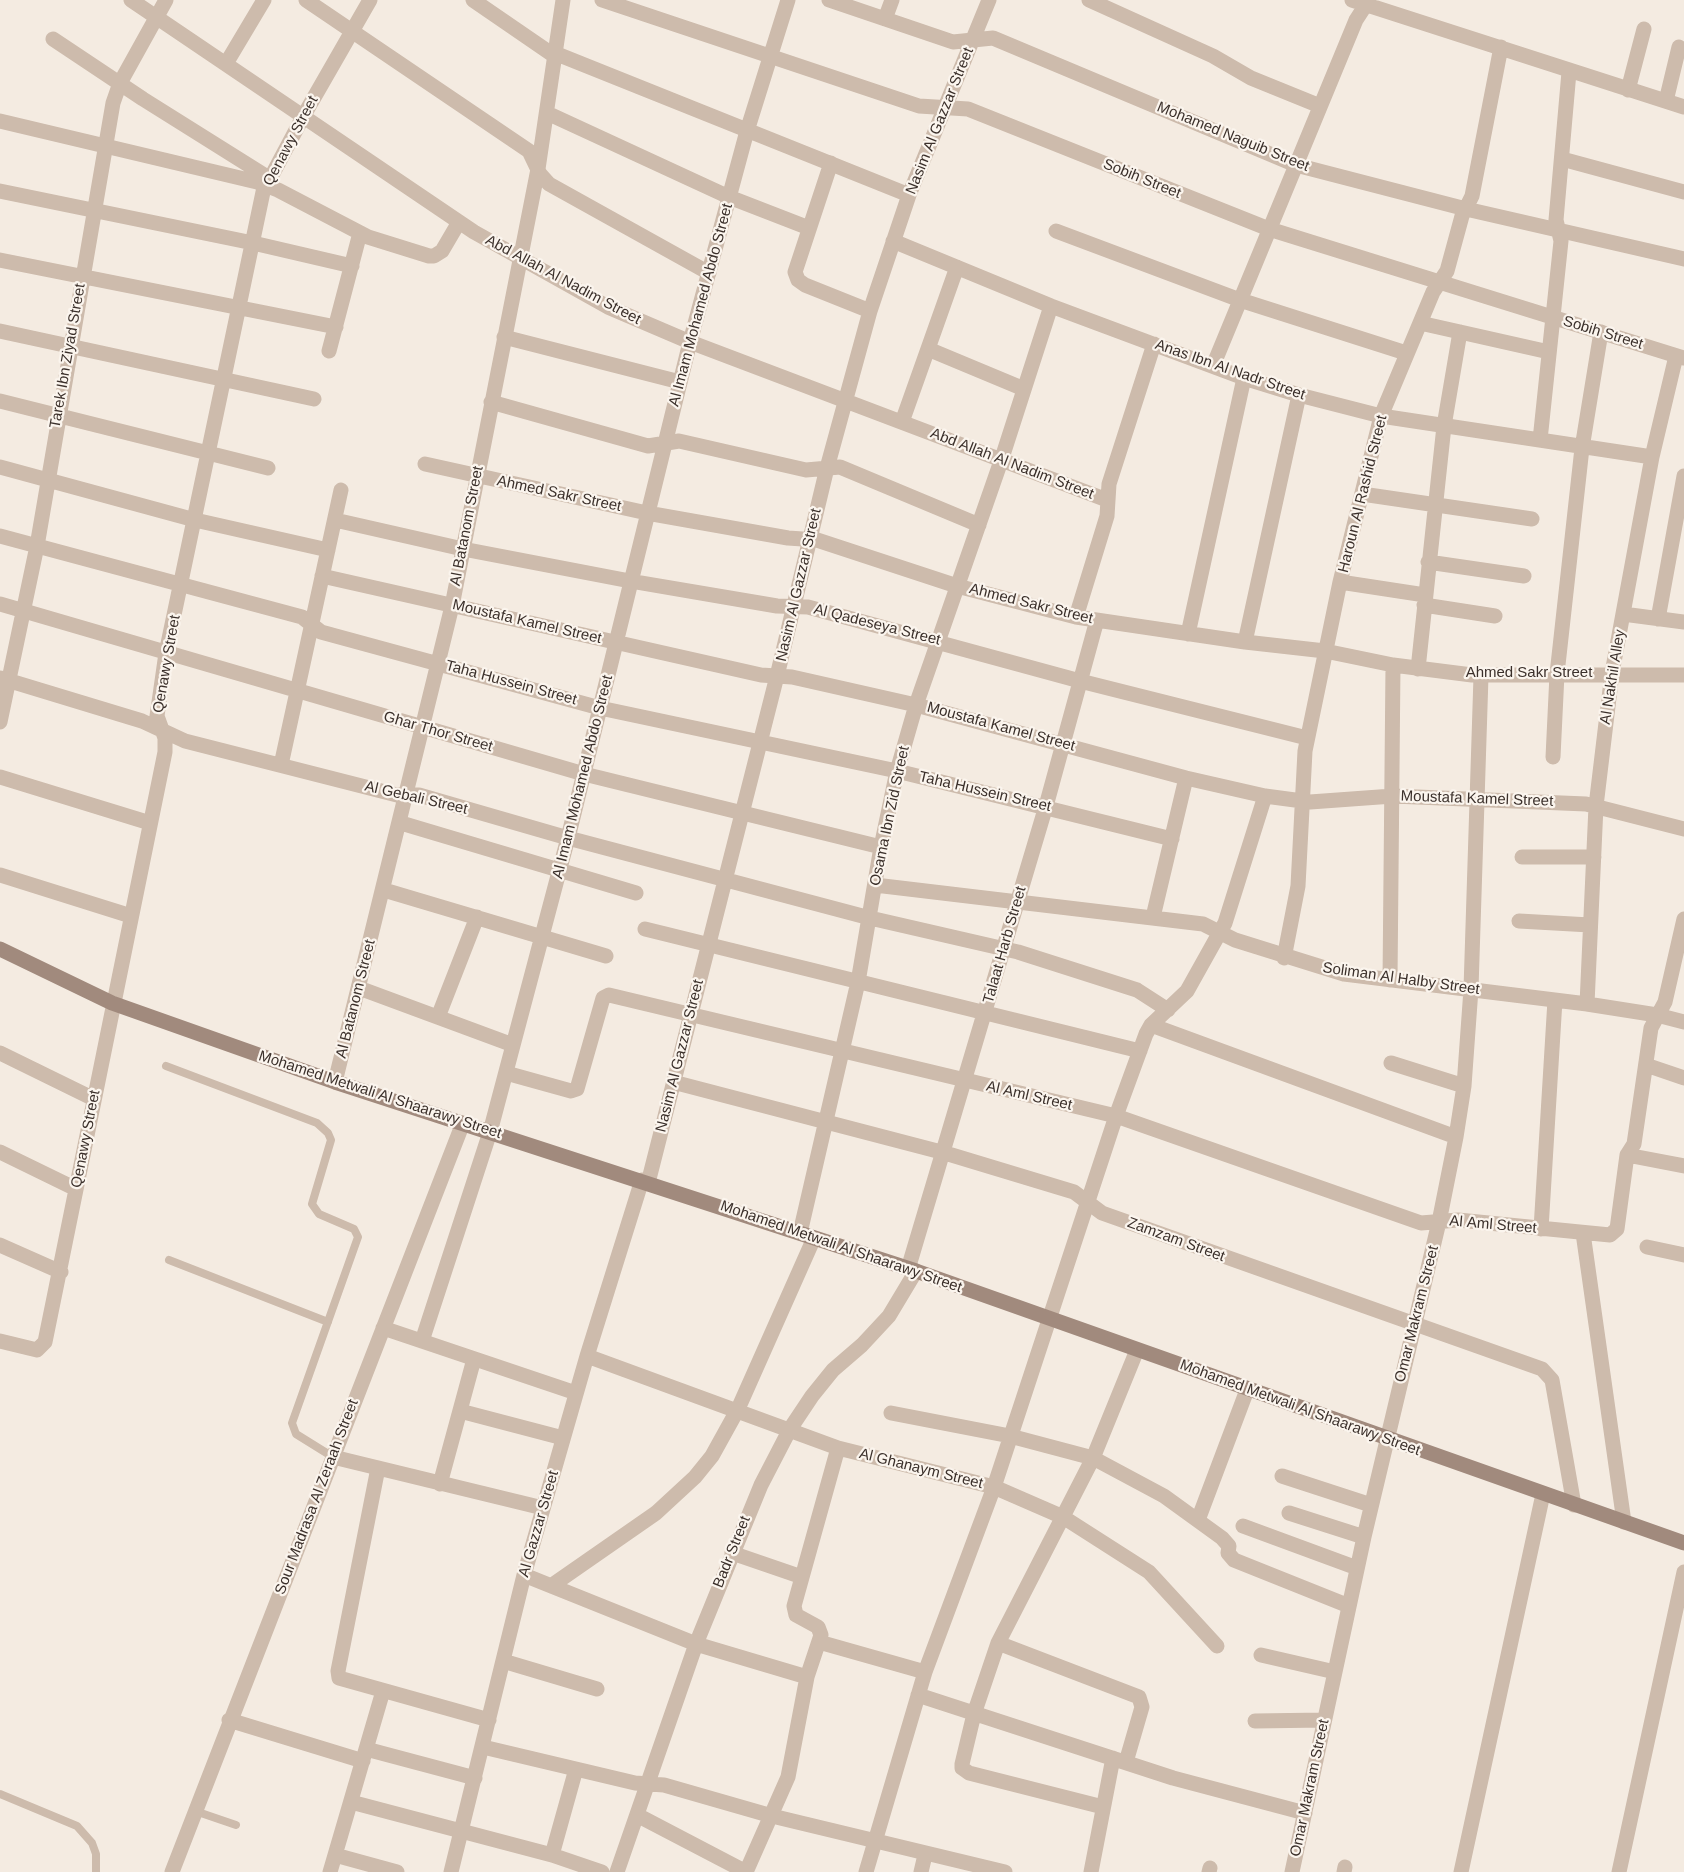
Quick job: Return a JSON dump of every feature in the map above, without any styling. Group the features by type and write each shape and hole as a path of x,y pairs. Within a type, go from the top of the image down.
{"street":[{"name":"Abd Allah Al Nadim Street","path":"131,0 227,62 459,222 608,307 690,342 1107,500"},
{"name":"Tarek Ibn Ziyad Street","path":"0,722 5,679 24,611 37,546 113,103 120,83 166,0"},
{"path":"227,62 264,0"},
{"path":"306,0 529,151 537,169 549,184 709,273"},
{"name":"Qenawy Street","path":"0,1341 34,1350 41,1349 45,1342 61,1272 112,1003 165,752 157,708 166,653 267,181 370,0"},
{"path":"473,0 556,55 909,195"},
{"name":"Al Batanom Street","path":"335,1082 408,795 452,606 537,169 563,0"},
{"name":"Sobih Street","path":"602,0 919,106 968,109 1269,229 1680,357"},
{"path":"650,16 653,0"},
{"name":"Al Imam Mohamed Abdo Street","path":"422,1341 490,1132 560,870 690,342 747,131 788,0"},
{"name":"Mohamed Naguib Street","path":"829,0 953,42 993,38 1296,165 1466,209 1684,259"},
{"path":"885,19 892,0"},
{"name":"Nasim Al Gazzar Street","path":"645,1181 709,945 827,468 870,311 909,195 989,0"},
{"path":"1089,0 1213,56 1251,78 1320,106"},
{"path":"1214,366 1362,2 1501,47 1569,72 1684,107"},
{"path":"1628,90 1644,29"},
{"path":"53,39 267,181 360,233 434,256 442,251 459,222"},
{"name":"Haroun Al Rashid Street","path":"1284,958 1298,886 1301,801 1307,738 1340,582 1382,416 1406,353 1439,282 1447,271 1472,196 1501,47"},
{"path":"1666,101 1679,47"},
{"path":"1540,440 1561,241 1556,220 1569,72"},
{"path":"547,113 729,197 809,228"},
{"path":"0,121 105,147 267,181"},
{"path":"1562,159 1684,192"},
{"path":"831,164 795,273 798,280 870,311"},
{"path":"0,191 253,243 352,266"},
{"path":"1056,231 1240,300 1406,353"},
{"path":"329,351 360,233"},
{"name":"Anas Ibn Al Nadr Street","path":"893,241 1051,306 1244,378 1299,395 1382,416 1652,457"},
{"path":"0,260 336,327"},
{"path":"902,422 957,267"},
{"name":"Osama Ibn Zid Street","path":"551,1586 676,1496 712,1456 738,1409 807,1235 826,1121 858,982 881,847 897,771 916,705 1001,461 1051,306"},
{"path":"1420,323 1549,352"},
{"path":"0,331 314,399"},
{"path":"1418,669 1444,426 1460,332"},
{"path":"1553,757 1557,674 1582,448 1601,332"},
{"path":"504,337 680,382"},
{"path":"1076,617 1107,516 1109,484 1154,344"},
{"path":"927,349 1024,389"},
{"name":"Al Nakhil Alley","path":"1587,1004 1596,806 1612,673 1652,457 1680,357"},
{"path":"1188,634 1244,378"},
{"path":"1245,642 1299,395"},
{"path":"0,401 268,468"},
{"path":"491,402 648,446 679,441 806,470 847,469 979,525"},
{"name":"Ahmed Sakr Street","path":"424,464 647,513 809,540 957,586 1076,617 1245,642 1325,651 1393,665 1481,676 1612,673 1684,675"},
{"path":"0,467 195,520 328,550"},
{"path":"1658,619 1684,476"},
{"path":"281,765 341,490"},
{"path":"1362,494 1533,519"},
{"name":"Al Qadeseya Street","path":"335,520 463,549 630,580 777,606 808,607 938,640 1080,681 1307,738"},
{"name":"Taha Hussein Street","path":"0,536 302,616 321,632 600,708 897,771 1172,838"},
{"path":"1428,562 1524,576"},
{"name":"Moustafa Kamel Street","path":"322,576 761,675 792,677 916,705 1186,778 1264,796 1301,801 1393,796 1596,806 1684,829"},
{"path":"1340,582 1495,616"},
{"name":"Ghar Thor Street","path":"0,604 584,774 743,811 881,847"},
{"path":"1623,614 1684,622"},
{"name":"Talaat Harb Street","path":"912,1270 1046,806 1097,620"},
{"path":"1390,980 1393,665"},
{"name":"Omar Makram Street","path":"1292,1872 1371,1505 1439,1222 1456,1137 1464,1086 1472,989 1481,676"},
{"name":"Al Gebali Street","path":"5,679 142,721 185,741 397,795 419,795 568,838 870,918 1004,948 1137,990 1168,1010"},
{"path":"0,777 150,823"},
{"path":"1153,917 1186,778"},
{"path":"866,1872 925,1672 994,1487 1048,1319 1140,1051 1152,1025 1187,991 1229,914 1264,796"},
{"path":"401,823 636,893"},
{"path":"1522,857 1594,857"},
{"path":"0,875 131,916"},
{"name":"Soliman Al Halby Street","path":"875,885 1203,924 1234,940 1324,970 1587,1004 1657,1015 1684,1022"},
{"path":"384,890 606,956"},
{"path":"438,1017 477,917"},
{"path":"1684,919 1665,1002 1651,1028 1634,1144 1627,1155 1684,1166"},
{"path":"1519,921 1590,925"},
{"path":"645,929 1140,1051"},
{"name":"Mohamed Metwali Al Shaarawy Street","path":"0,949 112,1003 335,1082 645,1181 912,1270 1387,1440 1684,1543"},
{"path":"359,988 513,1045"},
{"name":"Al Aml Street","path":"506,1073 571,1091 577,1089 603,998 607,995 965,1082 1116,1116 1421,1223 1458,1220 1583,1233 1615,1233 1627,1155"},
{"path":"1541,1229 1555,1000"},
{"path":"1152,1025 1456,1137"},
{"path":"0,1053 94,1099"},
{"path":"1391,1064 1464,1086"},
{"path":"1646,1065 1684,1078"},
{"name":"Zamzam Street","path":"673,1082 945,1153 1074,1192 1102,1213 1542,1370 1550,1376 1574,1505"},
{"name":"Sour Madrasa Al Zeraah Street","path":"172,1872 229,1720 463,1123"},
{"path":"0,1152 76,1189"},
{"name":"Al Gazzar Street","path":"452,1872 524,1575 587,1356 645,1181"},
{"path":"1583,1233 1624,1522"},
{"path":"0,1245 61,1272"},
{"path":"1647,1247 1684,1255"},
{"name":"Badr Street","path":"617,1872 696,1644 761,1485 790,1429 833,1370 862,1345 889,1316 912,1270"},
{"path":"383,1328 576,1393"},
{"path":"1103,1807 965,1771 962,1764 974,1714 998,1643 1093,1458 1137,1350"},
{"name":"Al Ghanaym Street","path":"587,1356 738,1409 838,1448 878,1460 994,1487 1063,1517 1149,1572 1217,1646"},
{"path":"440,1484 474,1359"},
{"path":"1198,1520 1247,1390"},
{"path":"460,1411 563,1438"},
{"path":"891,1413 1010,1436 1093,1458 1164,1496 1198,1520 1226,1541 1228,1553 1234,1560 1349,1606"},
{"path":"637,1815 746,1872 788,1778 807,1677 821,1635 818,1627 800,1619 794,1611 838,1448"},
{"path":"333,1457 543,1508"},
{"path":"378,1468 338,1671 342,1680 489,1720"},
{"path":"1282,1476 1371,1505"},
{"path":"1461,1872 1543,1494"},
{"path":"1289,1513 1364,1537"},
{"path":"1243,1526 1357,1569"},
{"path":"732,1553 802,1577"},
{"path":"1619,1872 1684,1572"},
{"path":"524,1575 696,1644 807,1677"},
{"path":"819,1642 925,1672"},
{"path":"998,1643 1139,1697 1142,1707 1119,1760 1103,1807 1091,1872"},
{"path":"1261,1655 1335,1672"},
{"path":"503,1662 597,1689"},
{"path":"330,1872 383,1691"},
{"path":"918,1695 1173,1778 1305,1813"},
{"path":"229,1720 365,1755 476,1778"},
{"path":"1255,1721 1324,1720"},
{"path":"483,1747 647,1784 664,1785 772,1816 925,1855 1005,1872"},
{"path":"552,1855 576,1769"},
{"path":"351,1802 552,1855 602,1872"},
{"path":"335,1855 397,1872"},
{"path":"921,1872 925,1855"}],"lane":[{"path":"166,1066 317,1123 328,1132 331,1140 312,1204 319,1214 354,1229 358,1237 292,1428 296,1434 333,1457"},
{"path":"169,1260 328,1322"},
{"path":"0,1794 77,1826 92,1843 96,1854 96,1872"},
{"path":"195,1812 237,1825"}]}
